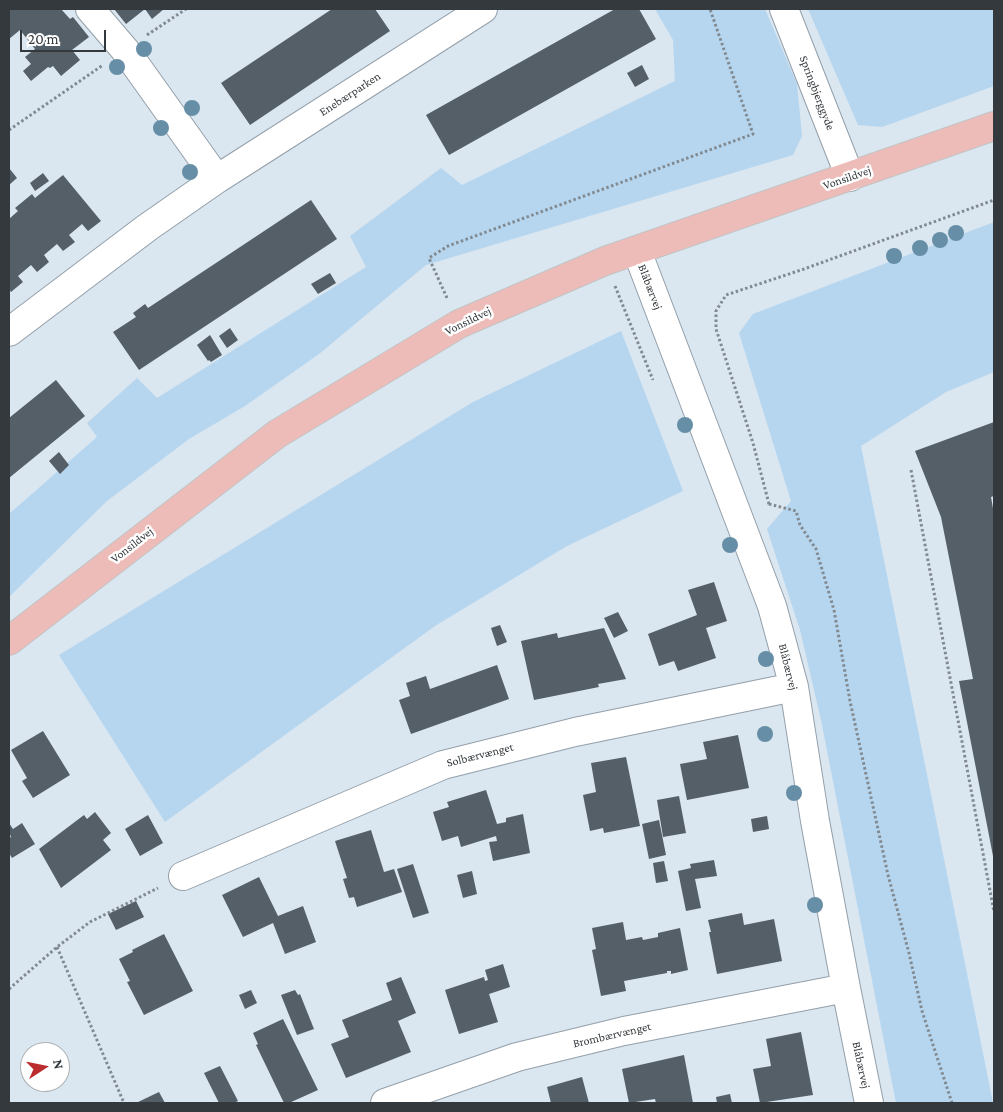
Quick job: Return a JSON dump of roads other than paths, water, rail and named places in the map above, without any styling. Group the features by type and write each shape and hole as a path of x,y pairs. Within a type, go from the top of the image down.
{"main road":[{"name":"Vonsildvej","path":"9,641 277,434 459,324 605,261 994,126"}],"street":[{"path":"90,9 124,50 216,179"},
{"name":"Enebærparken","path":"9,332 148,227 216,179 483,9"},
{"name":"Springbjerggyde","path":"784,9 850,177"},
{"name":"Blåbærvej","path":"637,250 772,606 794,687 815,821 869,1103"},
{"name":"Solbærvænget","path":"183,876 443,764 575,732 794,687"},
{"name":"Brombærvænget","path":"385,1103 517,1057 624,1031 846,988"}]}
